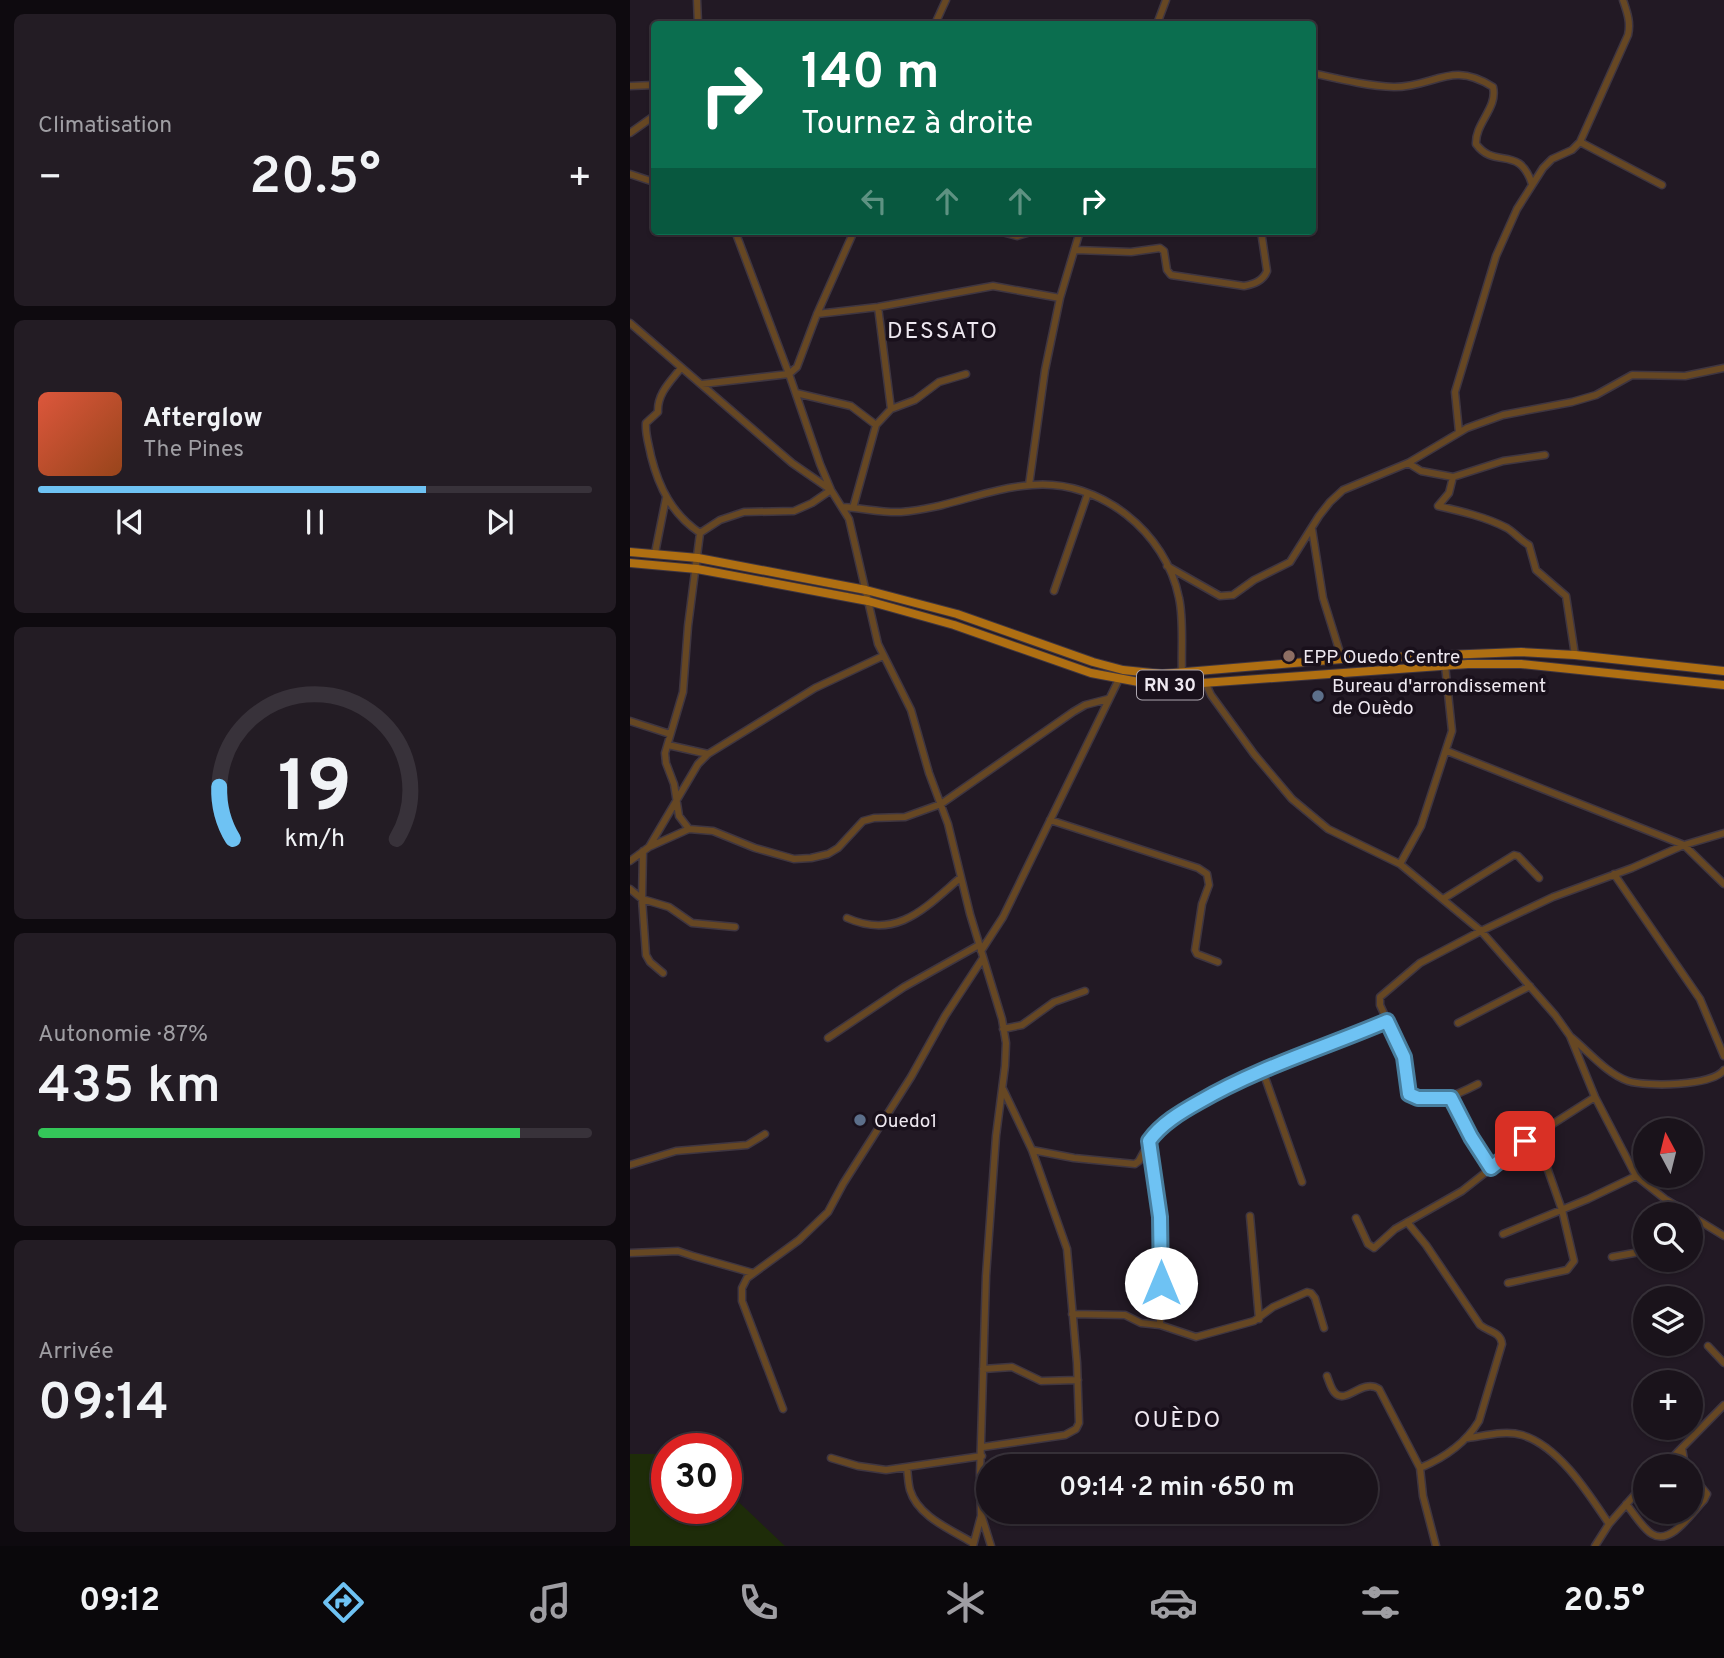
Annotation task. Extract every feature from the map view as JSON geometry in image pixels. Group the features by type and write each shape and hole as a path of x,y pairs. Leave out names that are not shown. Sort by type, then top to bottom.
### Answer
{"main road":[{"name":"RN 30","path":"630,552 698,558 866,590 957,614 1123,670 1162,674 1342,659 1508,652 1575,655 1724,670"},
{"name":"RN 30","path":"630,563 697,569 868,601 954,625 1091,673 1160,685 1445,666 1521,664 1724,685"}],"street":[{"path":"698,0 698,21"},
{"path":"936,21 946,0"},
{"path":"1158,21 1166,0"},
{"path":"1459,432 1455,392 1459,372 1496,256 1517,209 1547,163 1572,150 1580,142 1628,35 1627,11 1623,0"},
{"path":"1316,74 1385,86 1413,85 1432,78 1457,75 1467,75 1484,81 1493,87 1495,93 1476,135 1476,144 1484,153 1525,166 1532,184"},
{"path":"630,86 651,85"},
{"path":"630,133 651,119"},
{"path":"1580,142 1662,185"},
{"path":"630,174 651,181"},
{"path":"737,235 831,489 842,507 855,539 878,645 911,710 954,845 960,878 1003,1029 1005,1066 996,1136 986,1276 982,1454"},
{"path":"702,384 789,374 797,368 817,314 852,235"},
{"path":"1030,485 1045,370 1060,298 1079,235"},
{"path":"1076,250 1131,252 1160,248 1164,251 1167,270 1171,275 1244,286 1261,280 1267,271 1262,235"},
{"path":"817,314 878,307 993,286 1060,298"},
{"path":"878,307 891,409"},
{"path":"630,323 792,463 831,489"},
{"path":"681,368 659,396 658,412 646,423 646,431 655,471 666,498 678,515 701,533"},
{"path":"1167,566 1220,596 1227,597 1290,562 1329,502 1343,490 1408,463 1459,432 1503,415 1597,395 1632,375 1685,376 1724,368"},
{"path":"853,508 876,425 891,409 915,400 939,382 966,374"},
{"path":"796,393 851,406 876,425"},
{"path":"1408,463 1421,471 1453,477 1503,461 1545,455"},
{"path":"1453,477 1449,493 1438,506 1508,529 1529,545 1536,569 1566,596 1575,655"},
{"path":"842,507 900,512 1044,484 1088,493 1118,508 1144,529 1174,578 1180,604 1182,673"},
{"path":"689,829 679,816 674,784 666,762 667,745 682,692 701,533 720,520 744,512 794,511 812,503 831,489"},
{"path":"1054,591 1088,493"},
{"path":"654,553 666,498"},
{"path":"1312,529 1323,598 1342,659"},
{"path":"663,973 646,956 642,899 646,849 698,764 708,754 815,688 883,656"},
{"path":"1400,864 1421,826 1452,731 1445,666"},
{"path":"783,1409 742,1301 742,1288 747,1278 800,1240 828,1212 911,1077 981,951 1003,917 1119,679"},
{"path":"1206,684 1254,754 1292,799 1328,829 1400,864 1481,931 1530,986 1570,1036 1595,1097 1633,1170"},
{"path":"630,861 646,849 689,829 713,831 793,859 811,859 828,854 838,848 863,821 905,817 941,804 1073,712 1085,705 1108,699"},
{"path":"630,721 670,734"},
{"path":"667,745 708,754"},
{"path":"1447,751 1684,845 1724,884"},
{"path":"1050,820 1198,868 1207,874 1209,885 1202,904 1195,950 1197,954 1218,962"},
{"path":"1478,1084 1451,1098 1418,1098 1409,1094 1404,1057 1379,1001 1390,986 1420,963 1553,897 1684,845 1724,833"},
{"path":"1443,899 1514,856 1518,856 1539,878"},
{"path":"1614,874 1700,999 1724,1056"},
{"path":"847,918 870,924 905,921 919,913 960,878"},
{"path":"630,889 642,899 669,907 692,923 735,927"},
{"path":"828,1038 904,987 981,951"},
{"path":"1458,1023 1530,986"},
{"path":"1003,1029 1023,1025 1054,1002 1085,991"},
{"path":"1031,1150 1074,1158 1135,1164 1149,1141 1176,1116 1233,1082 1387,1021"},
{"path":"1570,1036 1627,1081 1694,1083 1712,1078 1724,1070"},
{"path":"1262,1069 1302,1182"},
{"path":"983,1447 1070,1433 1079,1423 1067,1250 1031,1150 1002,1087"},
{"path":"1356,1218 1371,1248 1378,1246 1395,1229 1462,1191 1523,1143 1595,1097"},
{"path":"1451,1098 1491,1168"},
{"path":"630,1165 676,1151 747,1145 765,1134"},
{"path":"1508,1283 1567,1270 1574,1261 1562,1210 1536,1136"},
{"path":"1149,1141 1160,1217 1160,1325"},
{"path":"1503,1234 1633,1177"},
{"path":"1651,1188 1670,1202"},
{"path":"1250,1216 1259,1319"},
{"path":"1407,1222 1426,1245 1480,1325 1487,1331 1498,1334 1503,1344 1479,1421 1468,1438 1420,1468"},
{"path":"1703,1223 1724,1236"},
{"path":"630,1253 685,1252 753,1273"},
{"path":"1612,1257 1633,1253"},
{"path":"1072,1314 1125,1315 1141,1323 1160,1325 1196,1337 1259,1319 1273,1307 1307,1292 1315,1298 1324,1328"},
{"path":"1708,1346 1724,1363"},
{"path":"984,1369 1012,1367 1041,1381 1078,1380"},
{"path":"1327,1376 1339,1396 1366,1386 1379,1389 1420,1468 1423,1496 1436,1546"},
{"path":"1676,1454 1724,1405"},
{"path":"1468,1438 1504,1433 1521,1434 1537,1442 1577,1479 1609,1524"},
{"path":"1682,1448 1683,1454"},
{"path":"831,1458 886,1470 976,1458"},
{"path":"907,1468 910,1490 923,1511 973,1545 978,1524"},
{"path":"1595,1546 1609,1524 1633,1496"},
{"path":"1626,1504 1633,1513"},
{"path":"984,1524 990,1545"},
{"path":"1642,1524 1654,1536 1666,1537 1681,1524"}],"green space":[{"path":"630,1454 651,1454 651,1524 742,1524 742,1505 785,1546 630,1546"}],"place":[{"name":"EPP Ouedo Centre","path":"1289,656"},
{"name":"Bureau d'arrondissement de Ouèdo","path":"1318,696"},
{"name":"Ouedo1","path":"860,1120"}],"district":[{"name":"DESSATO","path":"943,330"},
{"name":"OUÈDO","path":"1178,1419"}],"route":[{"path":"1161,1283 1160,1217 1149,1141 1168,1121 1233,1082 1262,1069 1387,1021 1404,1057 1407,1091 1411,1097 1451,1098 1491,1168 1525,1141"}]}
